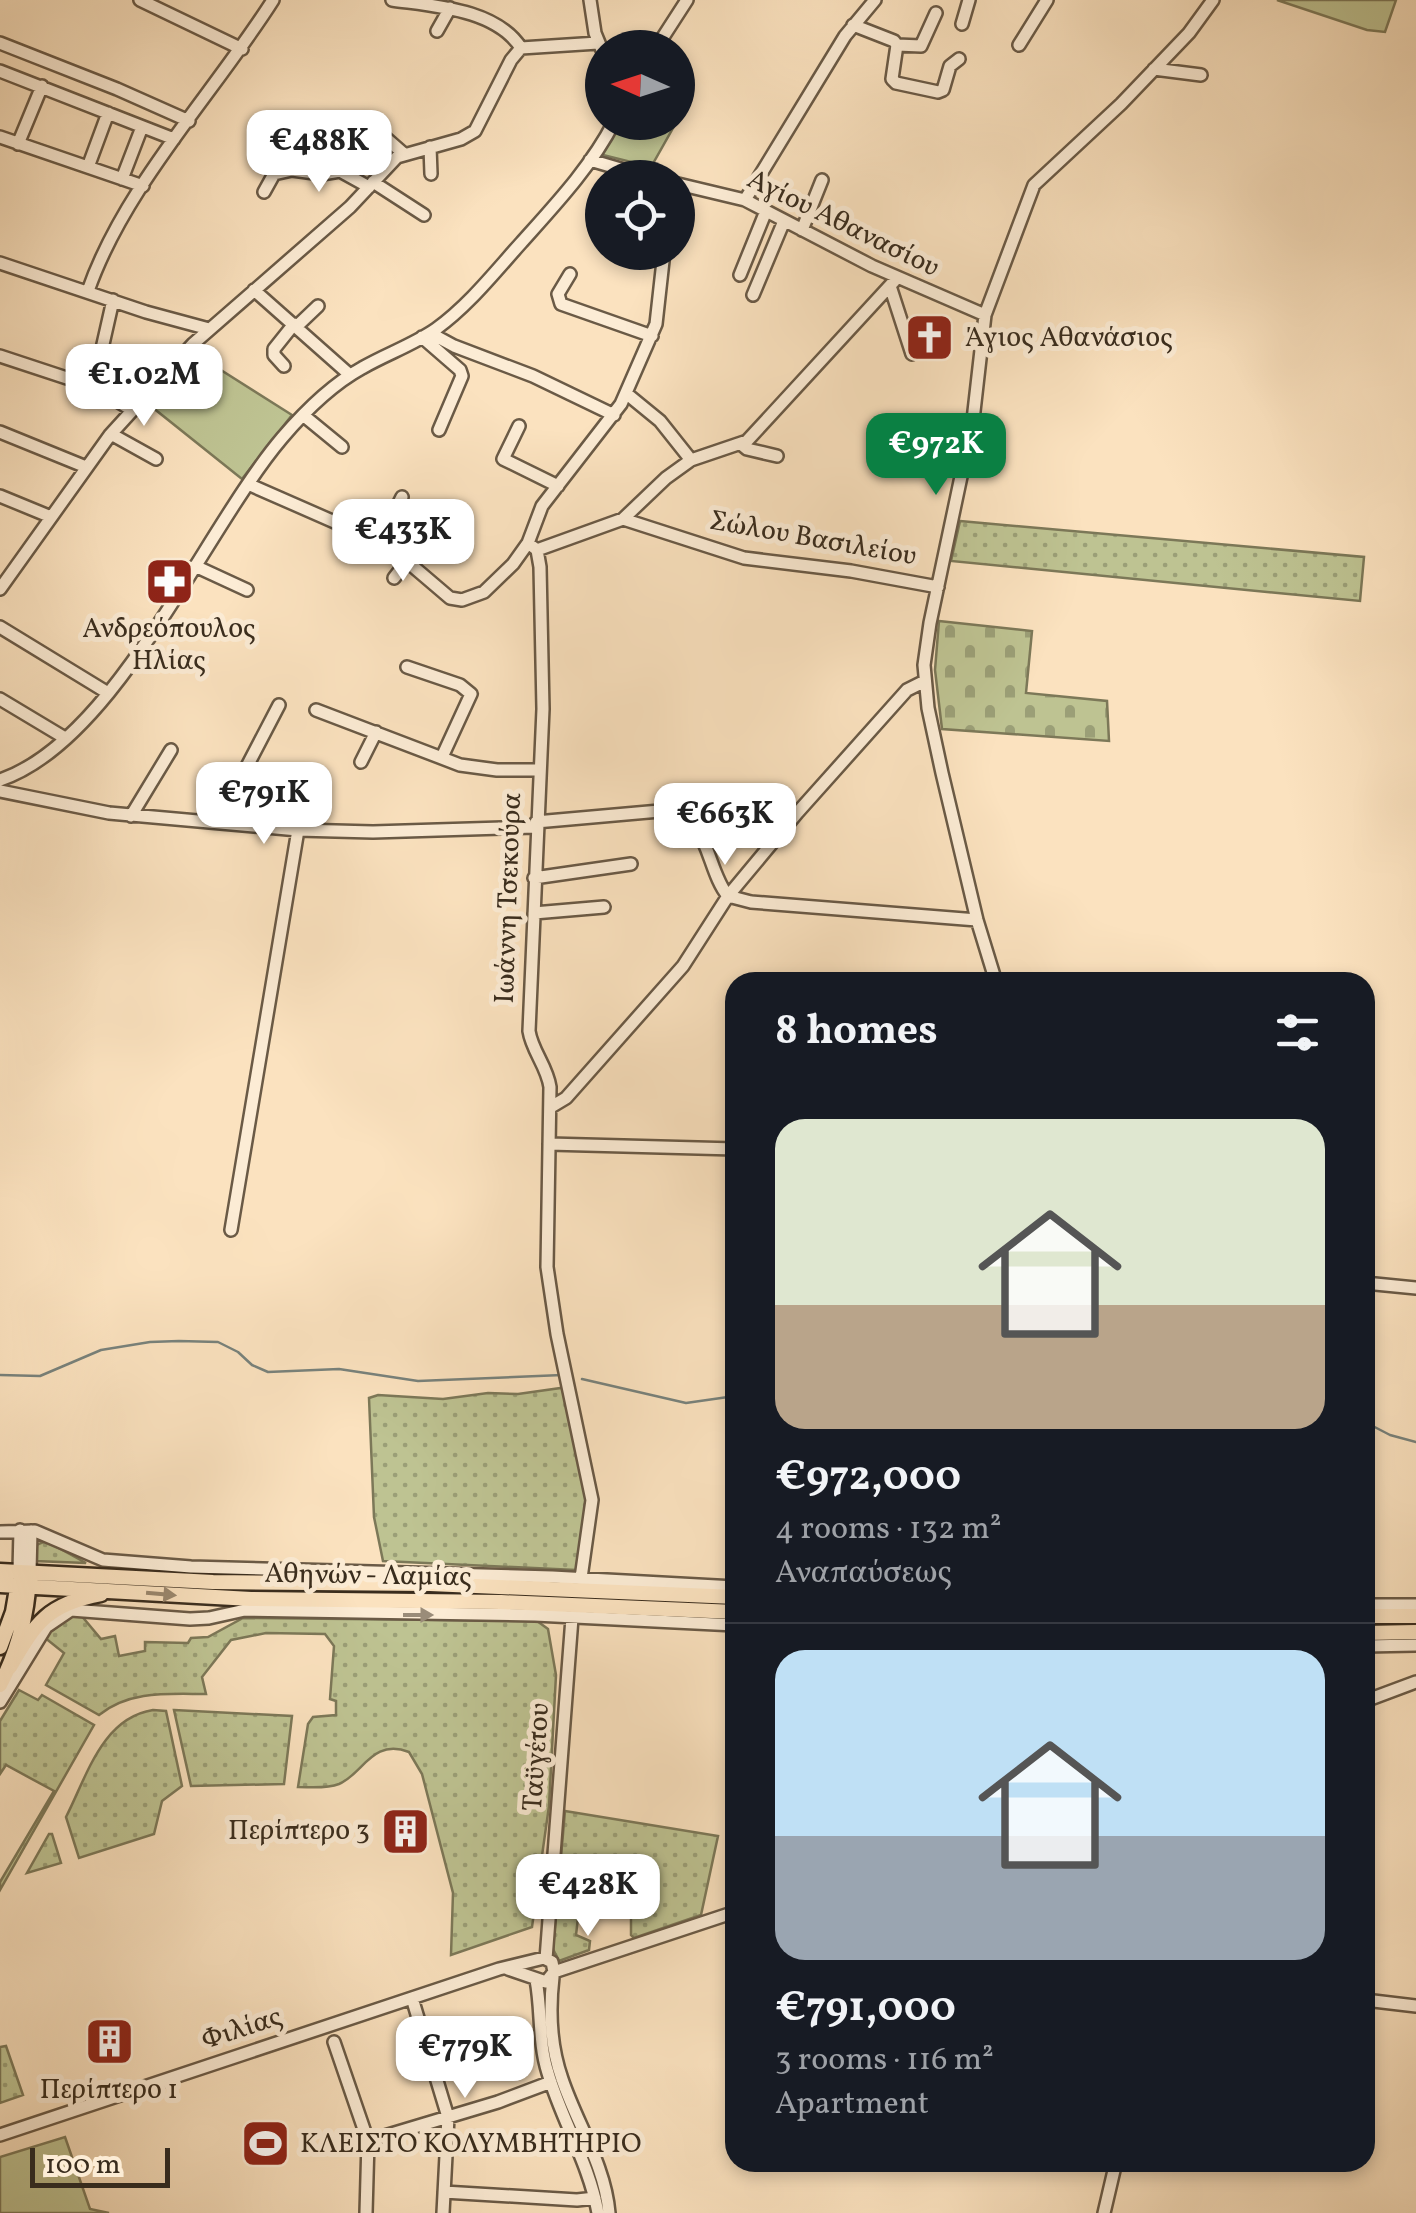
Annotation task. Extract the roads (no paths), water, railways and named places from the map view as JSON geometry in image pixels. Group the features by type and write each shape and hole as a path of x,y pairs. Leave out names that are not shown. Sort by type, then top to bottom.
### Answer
{"main road":[{"name":"Αθηνών - Λαμίας","path":"0,1571 24,1578 120,1590 251,1600 501,1602 725,1612"},
{"name":"Αθηνών - Λαμίας","path":"0,1584 24,1578 418,1584 725,1597"},
{"path":"0,1647 24,1578"},
{"path":"10,1667 23,1628 24,1578"},
{"path":"0,1685 46,1614 74,1600 120,1590"},
{"path":"1375,1616 1416,1616"},
{"path":"1375,1633 1416,1632"}],"street":[{"path":"140,0 242,49"},
{"path":"88,291 143,186 273,0"},
{"path":"392,0 472,13 511,36 521,48"},
{"path":"590,0 597,30"},
{"path":"668,30 687,0"},
{"path":"746,200 852,26 875,0"},
{"path":"962,24 969,0"},
{"path":"1018,45 1047,0"},
{"path":"993,972 977,920 924,681 926,648 973,420 984,315 1032,189 1189,33 1214,0"},
{"path":"437,32 450,8"},
{"path":"897,46 921,46 936,13"},
{"path":"852,26 894,41 897,46 892,80 896,83 938,92 943,90 953,60 959,59"},
{"path":"0,43 118,88 189,121"},
{"path":"0,590 111,434 209,328 404,154 475,132 511,60 521,48 585,46"},
{"path":"1154,69 1201,75"},
{"path":"0,70 174,140"},
{"path":"18,144 42,86"},
{"path":"88,168 108,113"},
{"path":"122,179 142,126"},
{"path":"380,133 404,154"},
{"path":"0,137 143,186"},
{"path":"590,160 603,140"},
{"path":"430,147 431,174"},
{"path":"0,780 30,765 66,738 108,692 132,662 248,484 303,415 350,375 426,335 472,299 585,166"},
{"path":"264,192 274,174 292,170 322,174 340,171 371,184 424,216"},
{"path":"802,230 822,180"},
{"name":"Αγίου Αθανασίου","path":"695,188 746,200 894,282 984,315"},
{"path":"740,275 766,211"},
{"path":"753,295 784,221"},
{"path":"0,263 209,328"},
{"name":"Ιωάννη Τσεκούρα","path":"581,1578 592,1500 547,1267 551,1107 548,1074 533,1048 529,1030 542,647 540,567 532,546 542,506 627,394 652,336 661,270"},
{"path":"570,274 558,294 561,304 652,336"},
{"path":"894,282 912,354"},
{"path":"248,484 380,541 408,560 441,593 462,600 497,582 532,546 624,519 666,478 691,460 741,444 769,420 894,282"},
{"path":"254,290 350,375"},
{"path":"101,353 114,300"},
{"path":"284,366 274,350 318,306"},
{"path":"426,335 533,376 614,415"},
{"path":"426,335 462,376 439,430"},
{"path":"0,356 94,387 132,410"},
{"path":"627,394 660,421 691,460"},
{"path":"303,415 342,446"},
{"path":"519,426 504,459 558,486"},
{"path":"0,432 86,466"},
{"path":"111,434 156,459"},
{"path":"741,444 747,450 777,456"},
{"path":"0,496 51,517"},
{"path":"380,541 402,497"},
{"name":"Σώλου Βασιλείου","path":"624,519 744,558 938,587"},
{"path":"394,578 408,560"},
{"path":"194,566 247,590"},
{"path":"0,627 108,692"},
{"path":"407,668 460,685 471,694 442,757"},
{"path":"551,1107 566,1098 665,988 728,896 907,690 924,681"},
{"path":"0,699 66,738"},
{"path":"218,822 279,705"},
{"path":"316,710 471,768 540,770"},
{"path":"361,762 376,732"},
{"path":"130,816 171,750"},
{"path":"0,791 130,816 298,830 374,832 536,824 671,810 680,812 697,830 728,896"},
{"path":"232,1230 298,830"},
{"path":"534,878 630,864"},
{"path":"728,896 752,902 977,920"},
{"path":"534,913 604,907"},
{"path":"549,1144 725,1149"},
{"path":"1375,1284 1416,1288"},
{"path":"24,1578 26,1531"},
{"path":"0,1532 52,1536 97,1558 137,1563 725,1585"},
{"path":"1375,1606 1416,1604"},
{"path":"0,1702 46,1627 71,1610 190,1619 245,1610 725,1625"},
{"name":"Ταϋγέτου","path":"540,1960 572,1618"},
{"path":"1375,1646 1416,1644"},
{"path":"1375,1697 1416,1682"},
{"path":"534,1978 544,1982 554,1974 725,1915"},
{"path":"598,2213 540,2040 531,1968 540,1960 554,1965 550,2012 556,2059 602,2174 609,2213"},
{"name":"Φιλίας","path":"0,2135 412,1998 540,1960"},
{"name":"Φιλίας","path":"499,1970 518,1970 534,1978"},
{"path":"412,1998 448,2117 443,2213"},
{"path":"1375,2001 1416,2006"},
{"path":"334,2042 368,2141 366,2213"},
{"path":"368,2141 551,2082"},
{"path":"1104,2213 1114,2172"},
{"path":"444,2192 595,2198"}],"waterway":[{"path":"0,1375 40,1376 101,1350 179,1341 218,1342 268,1372 339,1369 418,1381 562,1375"},
{"path":"582,1379 686,1403 725,1397"},
{"path":"1375,1427 1416,1442"}],"place":[{"name":"Άγιος Αθανάσιος","path":"930,338"},
{"name":"Ανδρεόπουλος Ηλίας","path":"169,581"},
{"name":"Περίπτερο 3","path":"405,1831"},
{"name":"Περίπτερο 1","path":"109,2042"},
{"name":"ΚΛΕΙΣΤΟ ΚΟΛΥΜΒΗΤΗΡΙΟ","path":"265,2144"}]}
